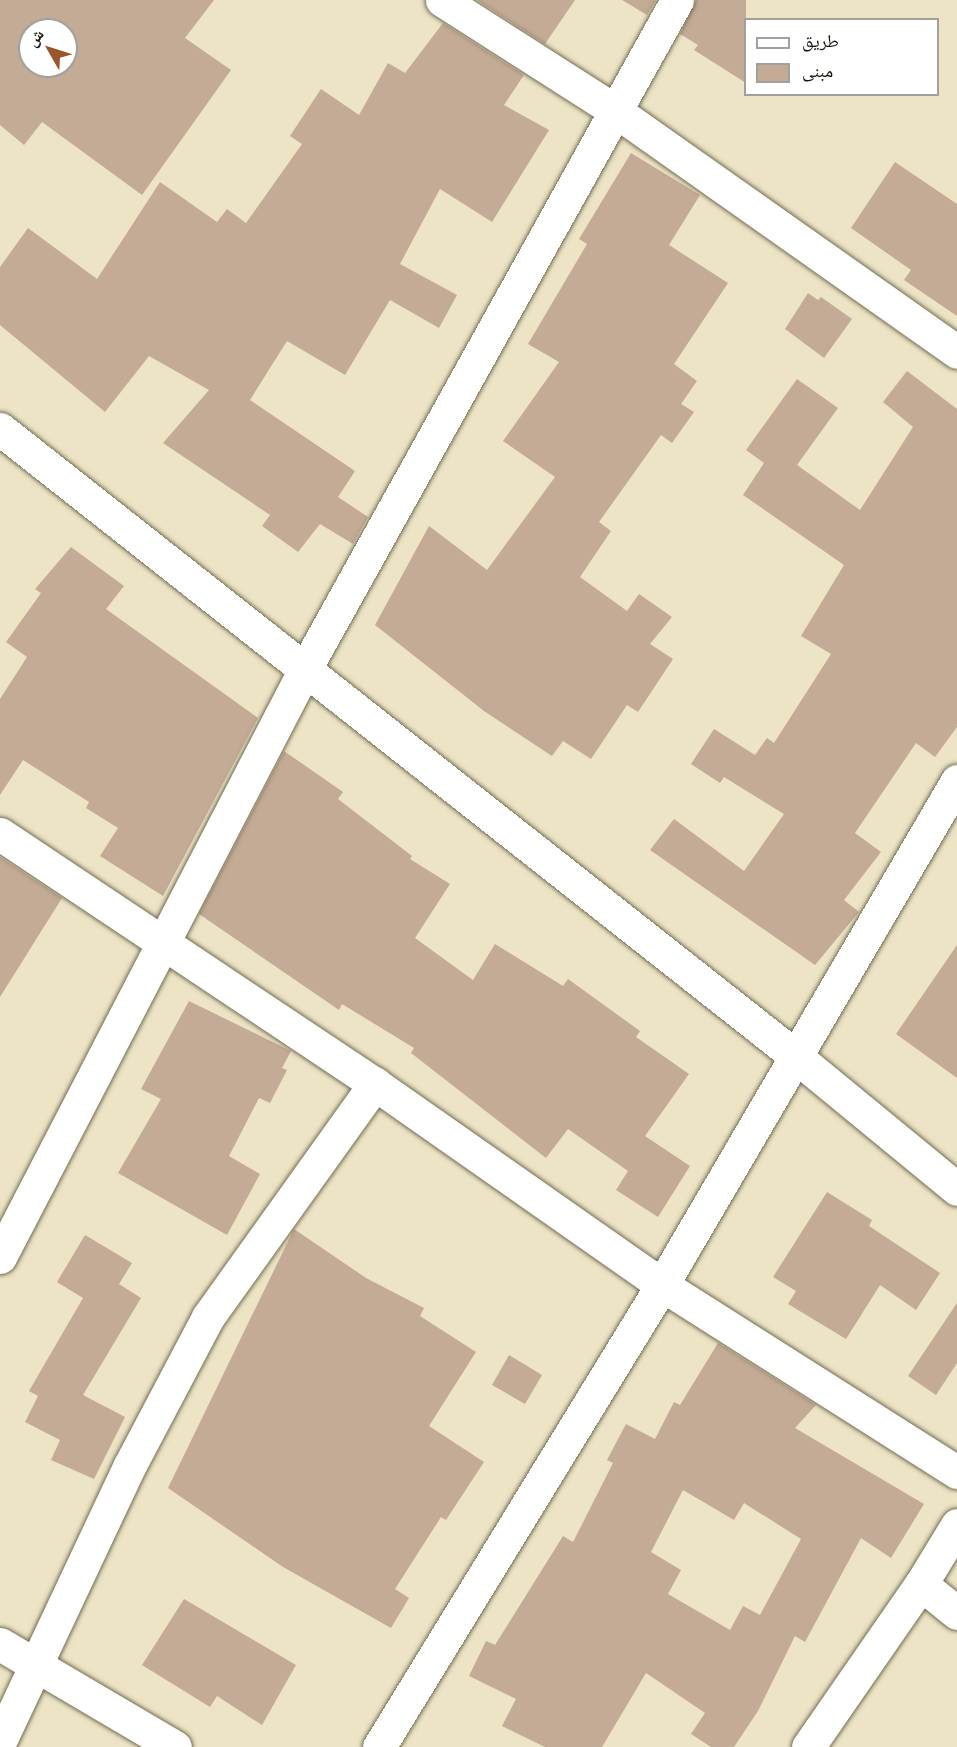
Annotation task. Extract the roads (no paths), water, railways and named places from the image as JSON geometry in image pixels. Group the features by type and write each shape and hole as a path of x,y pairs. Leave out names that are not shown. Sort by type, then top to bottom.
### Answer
{"street":[{"path":"442,0 617,112 957,352"},
{"path":"0,1257 305,669 617,112 677,0"},
{"path":"0,429 794,1055 957,1189"},
{"path":"379,1747 662,1285 794,1055 957,782"},
{"path":"0,834 375,1084 662,1285 957,1472"},
{"path":"0,1741 130,1465 208,1317 375,1084"},
{"path":"808,1747 921,1584 957,1525"},
{"path":"921,1584 957,1613"},
{"path":"0,1644 175,1747"}]}
